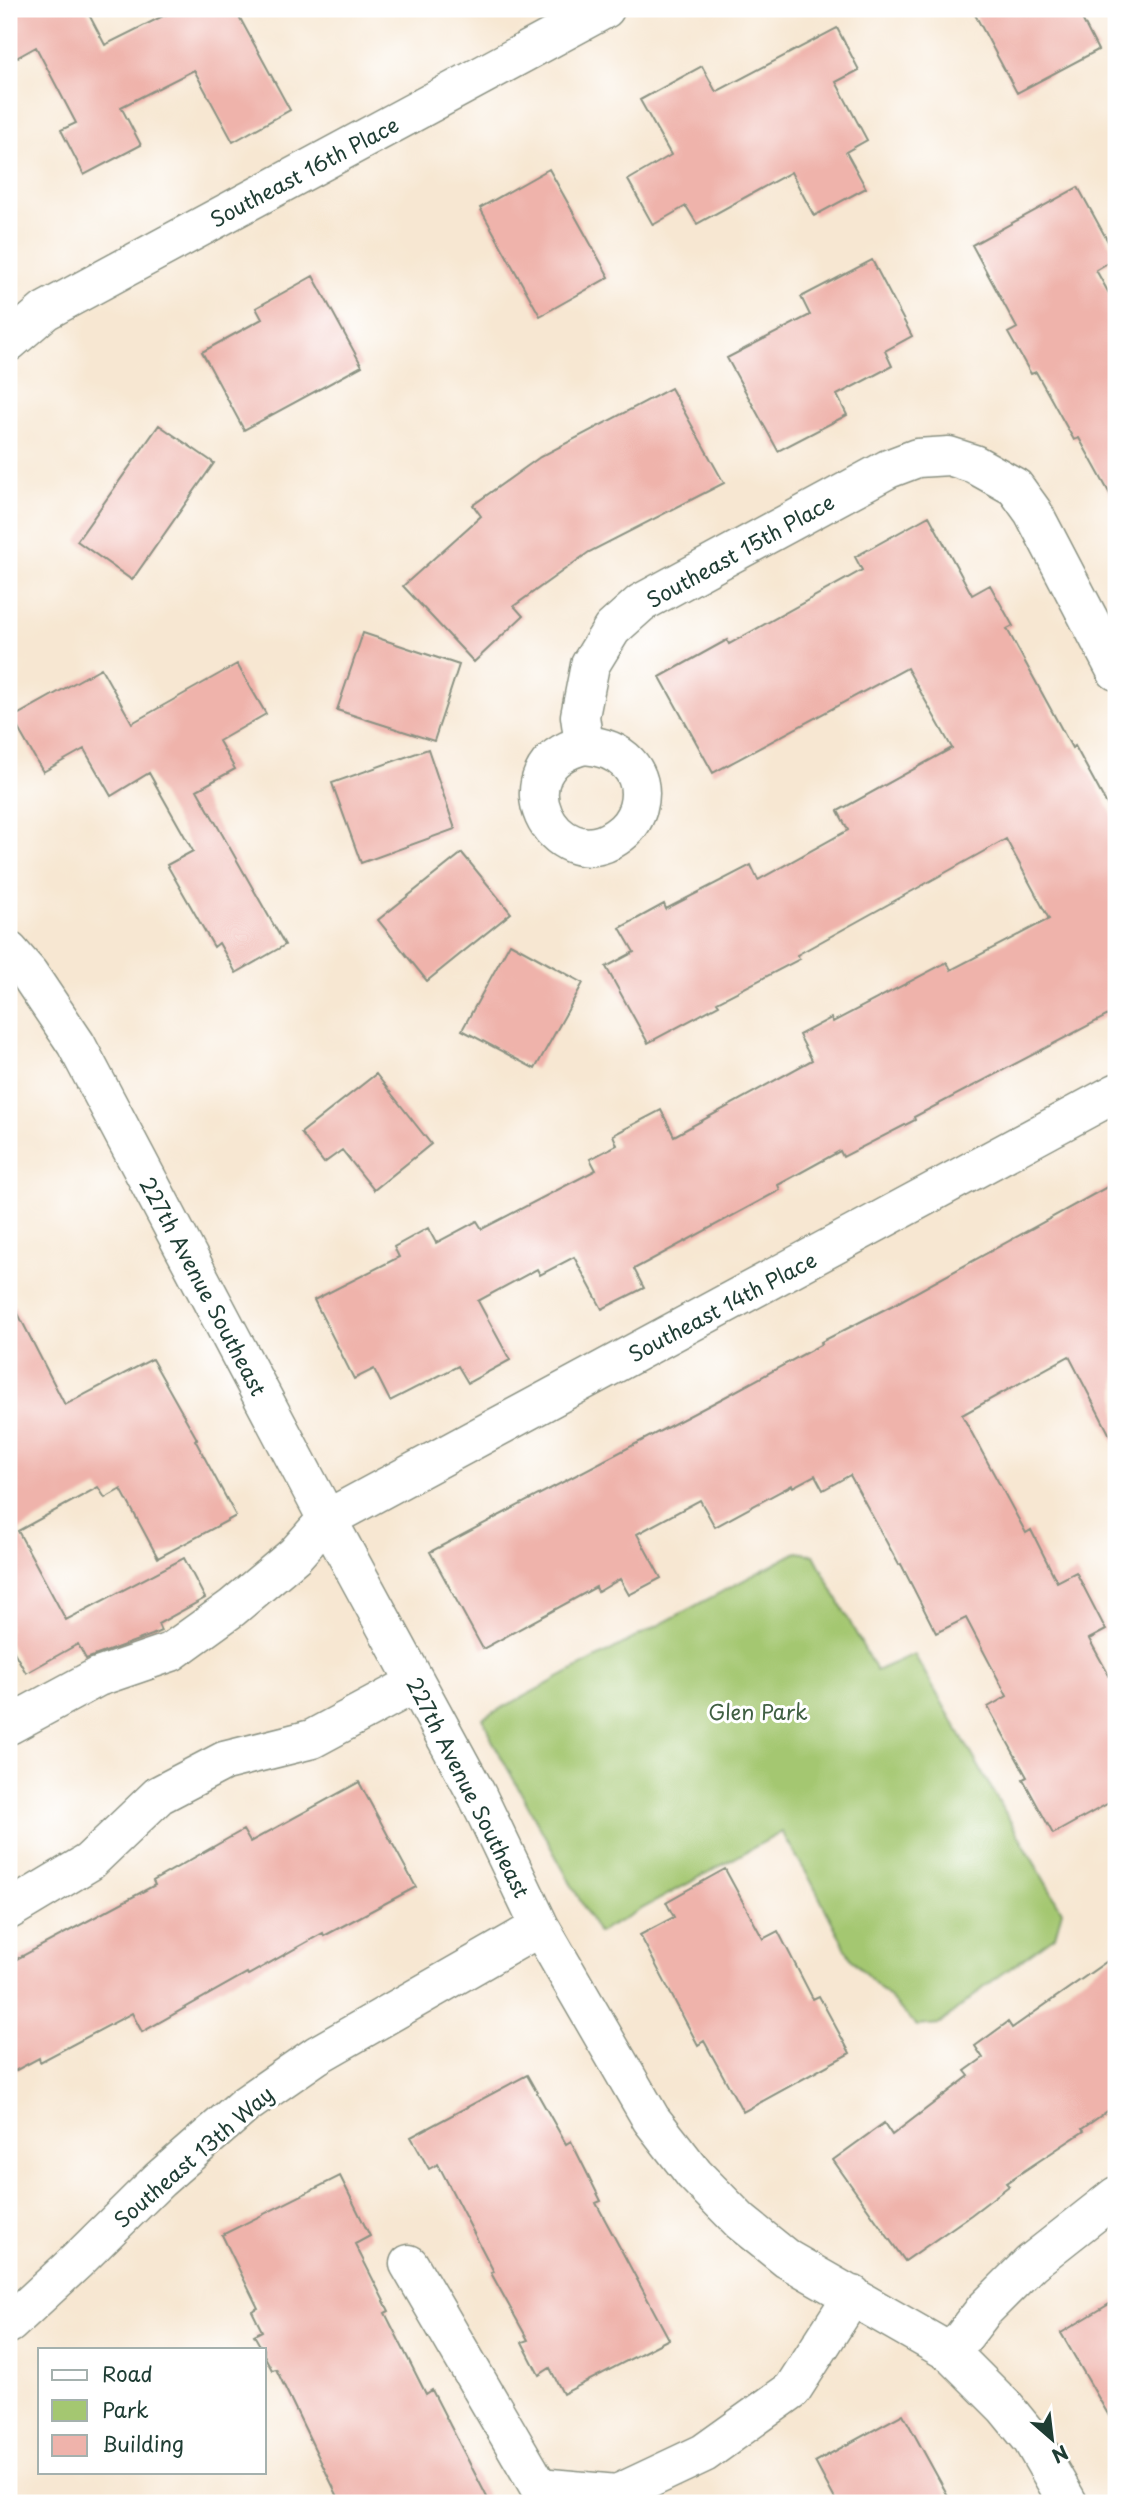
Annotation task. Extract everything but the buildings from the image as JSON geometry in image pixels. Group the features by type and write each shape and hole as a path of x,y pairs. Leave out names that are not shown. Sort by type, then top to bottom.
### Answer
{"street":[{"name":"Southeast 16th Place","path":"9,342 46,311 605,9"},
{"name":"Southeast 15th Place","path":"584,745 580,716 590,665 612,629 641,603 888,469 917,458 949,456 974,464 1015,487 1033,512 1116,671"},
{"name":"227th Avenue Southeast","path":"9,951 29,974 76,1044 327,1519 477,1795 540,1927 651,2119 694,2174 741,2222 787,2259 951,2353 1005,2407 1032,2440 1068,2503"},
{"name":"Southeast 14th Place","path":"327,1519 1116,1093"},
{"path":"9,1725 97,1677 171,1652 295,1555 327,1519"},
{"path":"9,1910 89,1862 159,1795 224,1760 312,1739 416,1683"},
{"name":"Southeast 13th Way","path":"9,2325 159,2180 245,2105 317,2055 540,1927"},
{"path":"951,2353 984,2310 1031,2263 1116,2196"},
{"path":"409,2264 539,2487 617,2494 704,2453 792,2390 853,2295"}],"green space":[{"name":"Glen Park","path":"797,1552 814,1555 876,1671 914,1654 1062,1911 1055,1936 991,1982 940,2024 917,2026 851,1959 782,1832 598,1933 492,1740 483,1718"}]}
